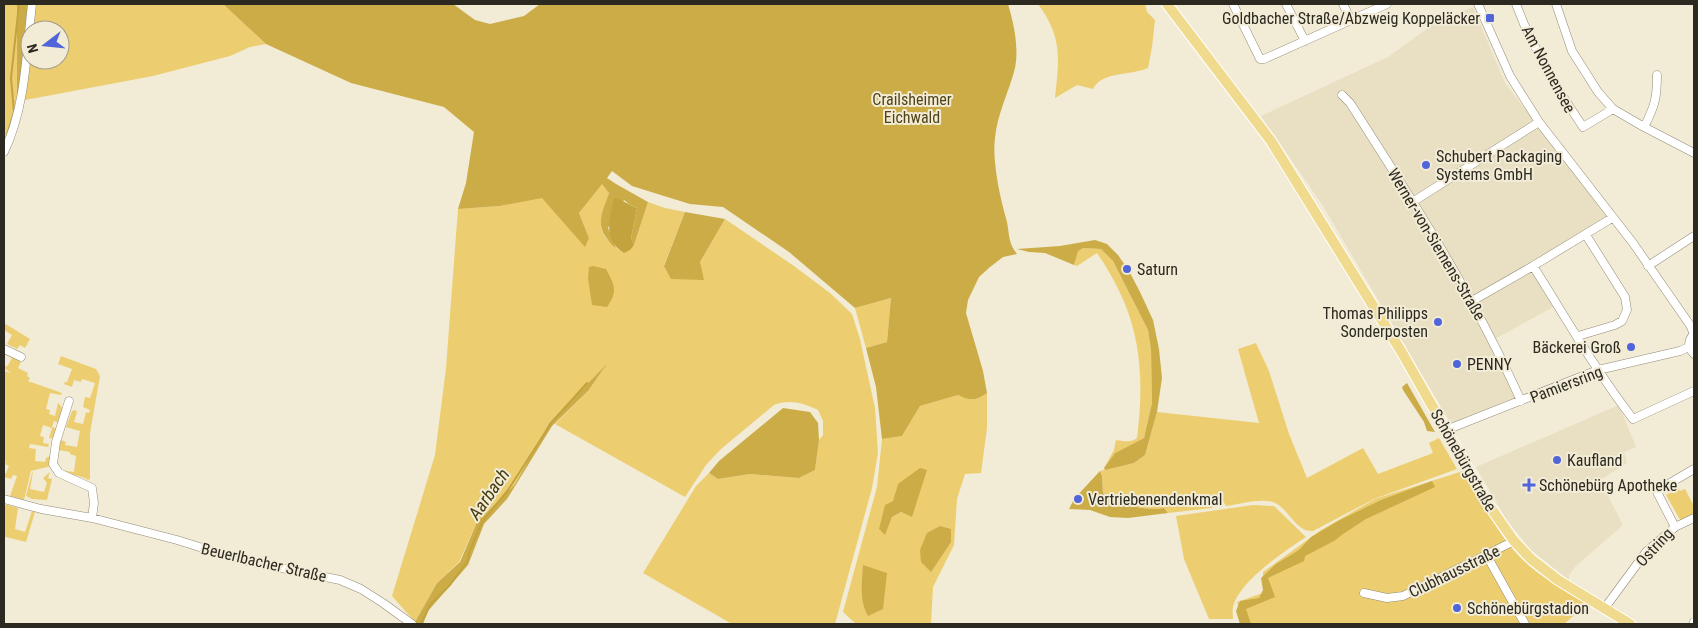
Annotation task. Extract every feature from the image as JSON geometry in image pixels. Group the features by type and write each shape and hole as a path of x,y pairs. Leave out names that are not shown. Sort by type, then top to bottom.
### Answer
{"main road":[{"name":"Schönebürgstraße","path":"1166,4 1271,141 1401,351 1488,504 1514,542 1531,559 1558,580 1630,624"}],"street":[{"path":"4,152 17,121 32,4"},
{"path":"1233,4 1260,59 1264,60 1387,4"},
{"path":"1286,4 1305,41"},
{"path":"1343,4 1351,20"},
{"path":"1478,4 1510,76 1539,122 1633,243 1690,325 1694,334 1690,338 1692,350"},
{"name":"Am Nonnensee","path":"1516,4 1550,77 1583,127 1613,109"},
{"path":"1556,4 1572,51 1598,92 1613,109 1694,153"},
{"path":"1644,127 1653,110 1657,96 1657,75"},
{"name":"Werner-von-Siemens-Straße","path":"1342,95 1350,103 1414,201 1492,337 1521,401"},
{"path":"1414,201 1539,122"},
{"path":"1472,301 1534,266 1612,218"},
{"path":"1578,336 1615,325 1622,321 1627,310 1625,297 1586,235"},
{"path":"1648,266 1694,236"},
{"path":"1534,266 1598,370 1633,419 1694,391"},
{"path":"4,349 21,357"},
{"name":"Pamiersring","path":"1446,430 1598,370 1680,351 1692,350"},
{"path":"69,401 56,442 53,464 59,473 92,488 94,503 92,518"},
{"name":"Ostring","path":"1604,609 1646,552 1675,527 1658,494 1660,489 1694,469"},
{"name":"Beuerlbacher Straße","path":"4,499 41,509 92,518 177,540 238,559 340,580 376,598 412,624"},
{"path":"1675,527 1694,518"},
{"name":"Clubhausstraße","path":"1364,593 1387,598 1403,596 1514,542"},
{"path":"1487,556 1525,624"}],"shaded area":[{"path":"4,4 17,4 17,108 12,127 4,143"},
{"path":"36,4 223,4 266,44 250,47 230,56 153,76 25,100 28,70 70,70 70,20 34,20"},
{"path":"1038,4 1145,4 1147,12 1155,20 1148,68 1103,79 1093,89 1077,85 1055,98 1058,72 1057,49 1052,28"},
{"path":"1473,7 1505,83 1607,217 1530,265 1555,306 1491,341 1517,398 1451,424 1323,206 1261,116 1388,57 1439,20"},
{"path":"602,183 609,193 601,220 601,227 607,239 624,253 634,245 648,202 685,212 664,265 700,262 725,219 794,266 830,293 852,314 860,339 875,408 878,453 872,488 835,624 732,624 643,573 696,486 709,473 718,479 750,474 799,478 815,470 819,440 823,435 823,421 818,410 796,403 786,402 774,405 721,449 706,465 685,497 555,424 588,391 605,367 549,423 515,484 477,522 459,562 437,583 415,622 392,596 435,455 446,368 458,209 500,206 542,197 589,238 579,213"},
{"path":"614,198 637,208 631,238 634,245 624,253 617,247 610,235 609,228"},
{"path":"1083,248 1101,249 1113,261 1148,330 1151,350 1152,403 1144,438 1115,453 1104,468 1114,450 1116,440 1130,441 1137,438 1140,412 1139,364 1136,341 1130,319 1111,276 1097,253 1077,266 1074,265 1077,251"},
{"path":"891,298 887,342 866,348 855,308"},
{"path":"4,323 30,339 25,348 20,345 17,349 7,344 12,335 4,330"},
{"path":"1256,343 1269,371 1289,434 1307,478 1363,448 1378,474 1433,453 1429,443 1439,438 1457,469 1374,499 1313,531 1301,528 1279,505 1268,501 1226,506 1223,501 1215,502 1212,508 1168,513 1164,508 1140,508 1103,493 1100,471 1134,463 1145,455 1157,412 1259,423 1238,349"},
{"path":"4,351 21,362 18,368 28,373 27,376 30,378 28,381 62,393 61,395 50,393 46,409 50,410 49,414 55,416 58,403 62,407 59,423 54,421 52,427 58,429 56,439 49,438 52,428 43,425 40,436 44,437 43,443 49,444 48,447 30,444 29,448 36,449 35,461 45,462 46,458 51,456 51,466 31,471 24,500 10,496 17,476 13,475 11,479 4,477 9,466 5,464 6,461 4,460 4,371 11,373 4,368 12,358 4,354"},
{"path":"61,356 96,369 100,376 90,433 90,479 88,480 60,470 74,472 76,456 70,454 70,452 58,450 61,440 66,442 65,445 77,447 80,431 66,427 72,411 75,410 77,412 74,422 83,424 86,412 89,413 90,410 83,407 85,397 90,398 95,383 82,379 81,382 74,380 72,387 64,384 67,382 72,369 58,364"},
{"path":"987,393 987,428 981,473 965,474 957,499 954,545 933,587 931,624 856,624 843,612 877,487 882,439 902,436 920,406 958,395 972,399","holes":["898,484 912,516 901,512 892,517 885,534"]},
{"name":"Kaufland","path":"1619,405 1636,447 1624,452 1627,463 1600,480 1623,525 1576,566 1569,575 1569,580 1531,550 1506,519 1476,467"},
{"name":"Schönebürgstadion","path":"1463,471 1495,525 1518,555 1542,576 1587,604 1564,624 1243,624 1237,602 1263,593 1263,572 1321,530 1375,499"},
{"path":"33,472 30,489 44,492 47,483 43,478 50,472 48,478 52,479 47,500 32,499 26,496"},
{"path":"1678,488 1680,491 1685,489 1694,506 1694,515 1682,523 1666,495"},
{"path":"4,504 18,508 15,529 25,532 32,511 35,512 26,542 4,538"},
{"path":"1253,505 1274,506 1306,537 1264,568 1244,587 1233,607 1233,619 1209,619 1184,559 1176,516"}],"green space":[{"path":"17,4 29,4 27,20 20,20 21,70 17,108"},
{"name":"Crailsheimer Eichwald","path":"223,4 453,4 475,20 490,24 524,16 540,4 1008,4 1015,36 1016,60 998,120 994,147 999,189 1010,241 1017,254 1003,257 979,277 968,300 966,313 983,371 987,393 979,398 972,399 958,395 920,406 902,436 882,439 876,387 866,348 887,342 891,298 855,308 789,252 723,207 690,204 632,186 612,171 607,178 648,202 634,245 631,238 637,208 624,200 608,228 616,248 602,231 601,220 609,193 602,184 579,213 589,238 585,247 542,198 500,206 458,209 466,183 474,132 444,107 351,83 266,44"},
{"path":"685,212 725,219 700,262 704,280 671,279 664,266"},
{"path":"1095,240 1107,244 1118,255 1140,292 1153,320 1162,378 1157,412 1145,455 1134,463 1105,470 1104,468 1115,453 1144,438 1152,403 1151,350 1148,330 1113,261 1101,249 1083,248 1078,251 1074,265 1045,253 1017,249 1060,246"},
{"path":"589,267 606,269 613,284 613,297 607,307 592,305 588,278"},
{"path":"607,364 588,391 552,426 507,499 484,524 468,565 428,611 423,624 416,624 415,622 437,583 460,562 477,522 515,484 549,423"},
{"path":"1407,383 1435,432 1427,431 1424,422 1403,390 1402,387"},
{"path":"783,408 810,412 818,423 819,440 815,470 799,478 750,474 718,479 709,473 719,461"},
{"path":"920,468 927,470 912,517 901,512 892,517 885,535 879,529 885,505 893,501 898,484"},
{"path":"1100,471 1103,493 1140,508 1164,508 1168,513 1128,518 1110,517 1090,510 1069,509 1074,499"},
{"path":"1432,481 1435,487 1366,519 1334,541 1305,556 1304,561 1268,578 1275,597 1246,609 1251,624 1240,624 1236,611 1240,601 1259,598 1263,590 1261,578 1276,564 1299,550 1311,537 1381,500"},
{"path":"940,526 951,529 951,542 931,572 921,562 920,550 927,533"},
{"path":"863,565 887,573 883,609 868,616 862,598"}],"waterway":[{"path":"7,135 14,112 11,78 19,4"},
{"name":"Aarbach","path":"421,624 430,605 450,585 468,560 482,522 508,490 552,422 587,383"}],"place":[{"name":"Goldbacher Straße/Abzweig Koppeläcker","path":"1490,18"},
{"name":"Schubert Packaging Systems GmbH","path":"1426,165"},
{"name":"Saturn","path":"1127,269"},
{"name":"Thomas Philipps Sonderposten","path":"1438,322"},
{"name":"Bäckerei Groß","path":"1631,347"},
{"name":"PENNY","path":"1457,364"},
{"name":"Kaufland","path":"1557,460"},
{"name":"Schönebürg Apotheke","path":"1529,485"},
{"name":"Vertriebenendenkmal","path":"1078,499"},
{"name":"Schönebürgstadion","path":"1457,608"}]}
